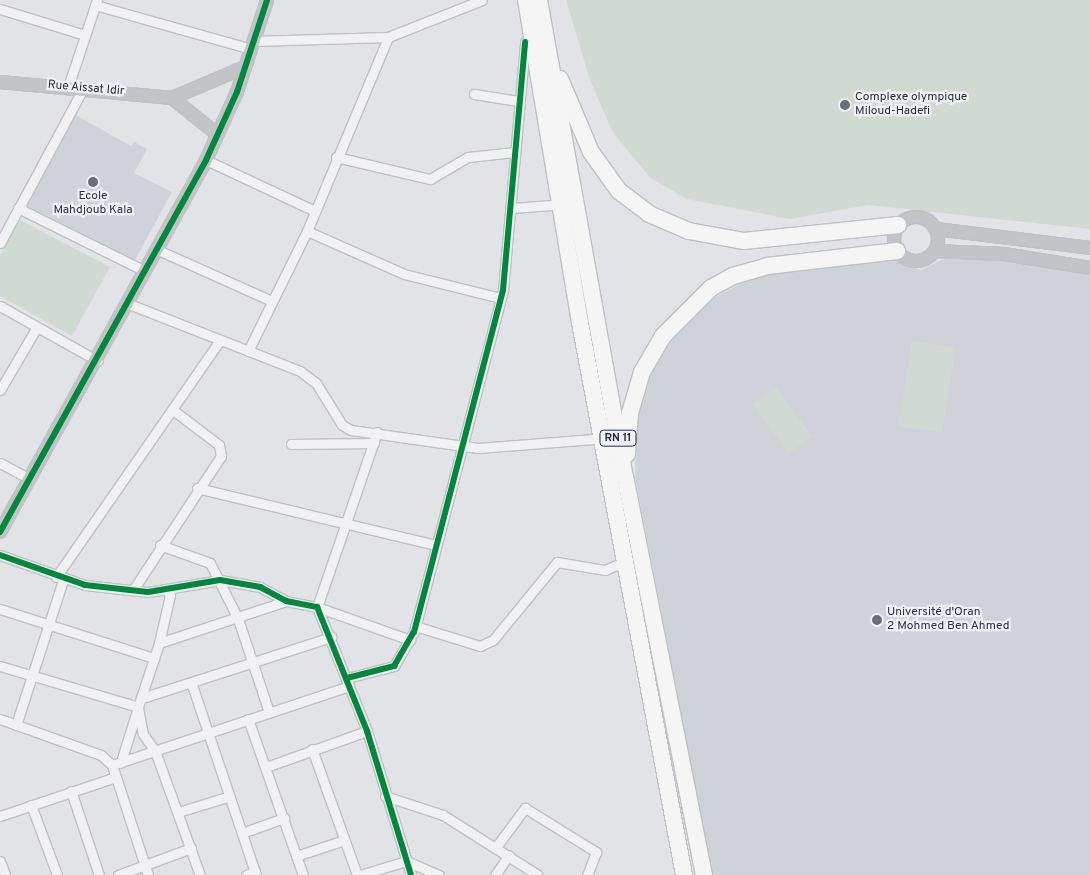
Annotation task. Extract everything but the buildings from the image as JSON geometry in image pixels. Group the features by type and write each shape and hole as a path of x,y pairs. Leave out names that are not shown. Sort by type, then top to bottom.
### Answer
{"highway":[{"name":"RN 11","path":"526,0 623,567 681,871"},
{"name":"RN 11","path":"539,0 625,476 704,875"},
{"path":"546,43 591,152 619,191 649,214 696,233 744,241 898,225"},
{"path":"625,476 630,413 642,372 663,336 705,293 733,276 767,266 897,251"}],"street":[{"path":"0,532 98,361 206,160 245,68 267,0"},
{"path":"68,87 96,2 253,45 388,38 482,0"},
{"path":"416,626 480,646 493,640 556,562 605,570 623,567 594,439 518,0"},
{"path":"0,9 85,35"},
{"path":"248,351 307,231 336,157 388,38"},
{"path":"0,720 101,755 116,763 207,735 394,666 416,626 501,298 512,208 518,101 526,42"},
{"path":"217,134 172,98 245,68"},
{"name":"Rue Aissat Idir","path":"0,82 172,98"},
{"path":"0,243 83,89"},
{"path":"474,94 518,101"},
{"path":"336,157 430,179 468,157 515,152"},
{"path":"206,160 315,211"},
{"path":"512,208 552,205"},
{"path":"18,208 146,271"},
{"path":"1090,248 936,229 918,217 898,225 893,240 897,251 916,262 935,251 1004,254 1090,268"},
{"path":"935,251 936,229"},
{"path":"307,231 404,274 501,298"},
{"path":"158,250 272,301"},
{"path":"129,304 308,376 346,428 463,446 594,439"},
{"path":"0,306 98,361"},
{"path":"1,385 38,327"},
{"path":"16,725 48,627 59,578 220,340"},
{"path":"132,590 197,488 221,456 219,445 173,410"},
{"path":"377,432 317,607 331,637 367,731 385,796 411,875"},
{"path":"290,444 374,443"},
{"path":"0,463 30,479"},
{"path":"197,488 344,525 436,545"},
{"path":"160,545 210,563 238,619 269,712"},
{"path":"0,555 59,578 132,590 165,589 220,580 260,587 286,601 317,607 410,640"},
{"path":"148,875 116,777 116,763 142,698 159,643 170,595 165,589"},
{"path":"159,643 238,619 286,601"},
{"path":"0,610 48,627 154,658"},
{"path":"142,698 192,685 331,637"},
{"path":"0,666 138,707"},
{"path":"192,685 227,797 256,873 246,875"},
{"path":"138,707 143,734 155,751 200,875"},
{"path":"248,719 284,818 302,875"},
{"path":"266,767 312,749 367,731"},
{"path":"312,749 358,875 406,862 439,875"},
{"path":"0,816 116,777"},
{"path":"71,791 99,875"},
{"path":"385,796 438,813 496,846 538,875"},
{"path":"178,812 227,797"},
{"path":"32,805 57,875"},
{"path":"496,846 525,808 596,852 587,875"},
{"path":"242,833 284,818"},
{"path":"296,856 344,840"},
{"path":"118,875 191,848"},
{"path":"495,875 509,855"},
{"path":"0,861 5,875"}],"shaded area":[{"name":"Complexe olympique Miloud-Hadefi","path":"566,0 1090,0 1090,229 868,205 790,219 687,199 650,178 612,131 590,80"},
{"name":"Ecole Mahdjoub Kala","path":"70,112 131,146 134,142 147,149 134,173 172,192 135,260 21,203"},
{"path":"18,219 110,267 72,336 0,296 0,256"},
{"name":"Université d'Oran 2 Mohmed Ben Ahmed","path":"957,252 1090,268 1090,875 712,875 635,477 638,416 654,365 675,333 710,300 751,278 825,257 878,253 921,270"},
{"path":"912,341 955,348 942,433 899,426"},
{"path":"776,387 812,436 788,453 753,404"}],"cycle path":[{"path":"0,532 206,160 237,92 267,0"},
{"path":"347,678 394,666 414,632 503,290 525,42"},
{"path":"0,555 85,585 148,592 220,580 260,587 286,601 317,607 367,731 411,875"}],"place":[{"name":"Complexe olympique Miloud-Hadefi","path":"845,105"},
{"name":"Ecole Mahdjoub Kala","path":"93,182"},
{"name":"Université d'Oran 2 Mohmed Ben Ahmed","path":"877,620"}]}
